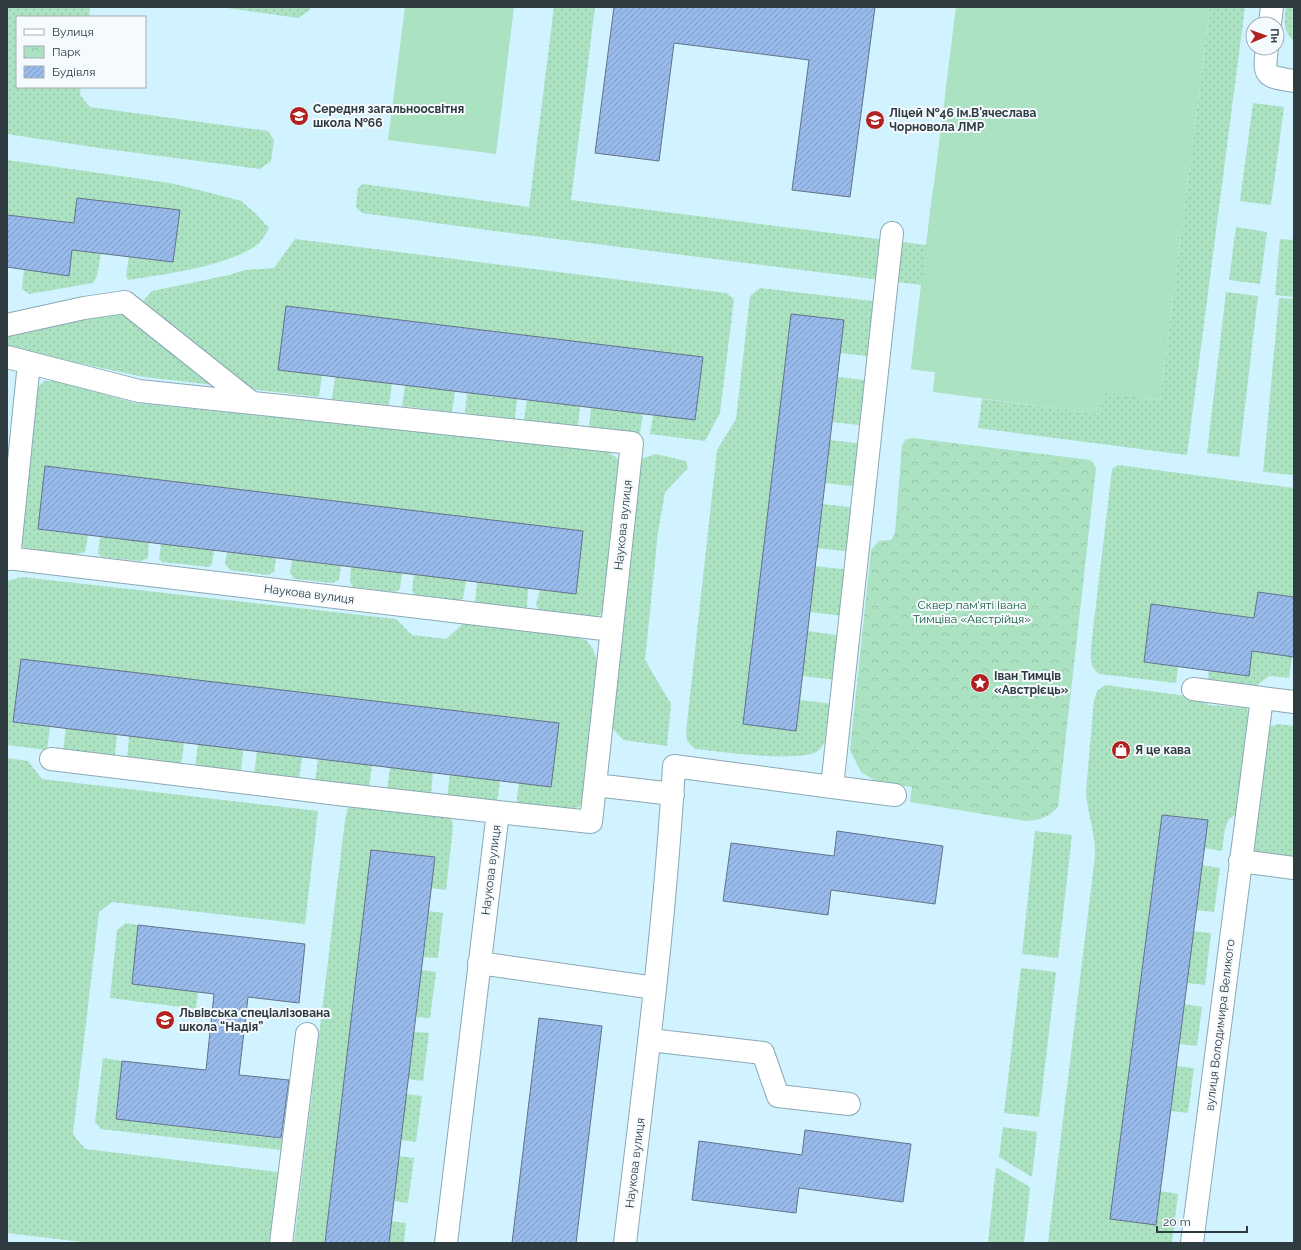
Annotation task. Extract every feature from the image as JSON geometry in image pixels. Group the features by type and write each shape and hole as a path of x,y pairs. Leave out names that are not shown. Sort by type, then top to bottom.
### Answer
{"lane":[{"path":"1266,56 1266,72 1272,77 1294,81"},
{"path":"892,233 832,787 895,795"},
{"path":"7,325 84,308 125,302 252,403"},
{"path":"7,357 139,391 252,403"},
{"path":"8,559 29,363"},
{"name":"Наукова вулиця","path":"252,403 632,443 592,822 498,812 446,1243"},
{"name":"Наукова вулиця","path":"8,559 612,630"},
{"path":"1194,689 1294,702"},
{"name":"вулиця Володимира Великого","path":"1192,1243 1262,698"},
{"path":"51,759 498,812"},
{"name":"Наукова вулиця","path":"625,1243 650,1040 670,834 674,766 832,787"},
{"path":"595,784 672,794"},
{"path":"1240,861 1294,868"},
{"path":"479,963 655,988"},
{"path":"281,1243 307,1034"},
{"path":"650,1040 763,1053 778,1096 849,1104"}],"green space":[{"path":"7,7 90,7 89,16 16,16 16,88 81,88 80,95 90,107 268,131 274,140 271,161 260,169 99,148 7,134"},
{"path":"220,7 311,7 310,10 298,18"},
{"path":"405,7 514,7 496,154 388,140"},
{"path":"554,7 595,7 571,200 926,245 933,188 1140,398 1160,400 1210,7 1245,7 1187,455 978,428 982,399 1100,414 1103,393 911,369 921,285 362,213 356,207 358,188 363,184 529,207"},
{"path":"956,7 1210,7 1160,400 1103,393 1100,414 933,392 935,372 911,369"},
{"path":"1286,7 1294,7 1294,41 1286,30"},
{"path":"1253,103 1284,107 1271,205 1240,201"},
{"path":"7,160 170,183 207,192 241,201 269,228 261,241 235,257 198,268 128,280 126,275 129,257 173,262 179,210 77,198 74,223 7,215"},
{"path":"1236,227 1267,232 1260,284 1229,280"},
{"path":"295,239 726,293 734,299 720,413 705,441 650,434 653,415 695,420 703,357 286,306 322,375 319,397 144,377 7,348 7,330 138,309 152,291 229,275 245,270 274,268"},
{"path":"1280,239 1294,240 1294,297 1275,295"},
{"path":"72,250 101,254 97,276 93,283 29,294 22,289 24,269"},
{"path":"760,288 881,302 875,357 840,353 844,320 791,314 743,724 796,731 800,700 834,704 830,728 823,745 819,750 810,754 797,756 760,756 695,749 687,741 686,732 717,450 736,419 750,296"},
{"path":"1226,292 1258,296 1239,457 1207,453"},
{"path":"1279,298 1294,299 1294,475 1263,472"},
{"path":"335,377 392,383 389,405 332,399"},
{"path":"838,377 872,381 867,426 832,422"},
{"path":"44,381 57,381 135,403 607,451 617,458 621,468 608,604 600,615 588,618 541,613 536,605 540,589 576,594 583,531 46,466 38,529 88,535 85,552 71,554 54,553 37,551 23,547 20,536 35,391"},
{"path":"405,385 455,391 452,412 402,406"},
{"path":"467,393 517,399 515,419 465,413"},
{"path":"527,400 580,406 578,426 524,420"},
{"path":"591,408 643,414 640,433 589,427"},
{"name":"Сквер пам'яті Івана Тимціва «Австрійця»","path":"913,438 1091,460 1096,468 1058,807 1043,818 1025,821 910,802 912,787 877,782 861,772 850,750 871,550 879,541 891,540 895,533 902,445 906,439"},
{"path":"830,440 865,444 860,487 825,483"},
{"path":"656,454 686,461 688,468 665,492 658,532 645,660 671,704 667,746 623,740 613,729 611,705 641,459"},
{"path":"1118,465 1294,488 1294,597 1258,593 1254,618 1152,604 1144,662 1178,667 1176,683 1099,674 1092,665 1091,647 1112,469"},
{"path":"823,504 857,508 852,552 817,548"},
{"path":"100,537 149,542 148,558 141,561 101,557 98,553"},
{"path":"161,544 214,550 212,564 209,567 162,562 159,559"},
{"path":"227,552 276,558 274,572 268,575 230,570 225,564"},
{"path":"292,560 341,566 339,580 332,583 294,579 290,573"},
{"path":"815,566 850,570 844,616 810,612"},
{"path":"351,567 402,573 400,589 395,592 353,587 350,581"},
{"path":"414,574 466,581 463,598 459,602 416,597 412,590"},
{"path":"22,577 396,619 412,635 446,639 464,623 572,636 586,640 593,649 599,667 584,800 580,806 573,810 516,806 519,783 551,787 558,723 21,659 13,722 50,727 47,750 7,745 7,581"},
{"path":"477,582 528,588 527,607 522,610 479,605 475,602"},
{"path":"808,631 843,636 837,680 802,676"},
{"path":"1252,651 1292,656 1289,678 1269,676 1247,693 1207,687 1209,671 1248,676"},
{"path":"1105,685 1201,698 1209,705 1246,708 1252,718 1243,804 1235,815 1229,819 1225,828 1222,851 1204,848 1207,820 1162,815 1110,1218 1160,1191 1178,1194 1172,1243 1048,1243 1095,856 1094,840 1086,791 1094,700 1097,691"},
{"path":"1278,724 1294,726 1294,858 1262,854 1253,849 1264,729"},
{"path":"66,728 117,735 115,757 63,751"},
{"path":"129,736 184,743 181,765 127,759"},
{"path":"198,744 243,750 241,773 195,767"},
{"path":"257,751 302,757 299,780 254,774"},
{"path":"7,758 28,761 42,779 318,811 305,924 112,902 99,912 73,1134 85,1149 278,1172 269,1243 90,1243 7,1233"},
{"path":"318,759 372,765 369,788 315,781"},
{"path":"390,767 433,772 431,795 387,790"},
{"path":"450,774 500,780 497,803 447,797"},
{"path":"351,804 447,813 452,821 453,827 446,890 431,888 435,857 371,850 325,1243 294,1243 344,828 347,810"},
{"path":"1035,831 1072,835 1058,958 1022,954"},
{"path":"1202,865 1220,868 1214,912 1196,910"},
{"path":"429,911 443,913 438,958 423,957"},
{"path":"126,923 138,925 132,984 198,992 196,1009 110,998 117,930"},
{"path":"1193,931 1211,933 1205,985 1187,983"},
{"path":"1021,968 1056,972 1039,1117 1004,1113"},
{"path":"421,970 436,972 430,1018 416,1017"},
{"path":"1184,1004 1202,1007 1197,1046 1179,1044"},
{"path":"414,1032 429,1033 423,1081 408,1079"},
{"path":"103,1058 122,1061 116,1119 282,1139 281,1150 101,1129 95,1122"},
{"path":"1176,1066 1194,1068 1188,1113 1170,1111"},
{"path":"406,1094 422,1096 416,1142 401,1140"},
{"path":"1003,1127 1037,1132 1032,1177 999,1157"},
{"path":"399,1156 414,1158 408,1203 394,1201"},
{"path":"996,1167 1030,1187 1024,1243 988,1243"},
{"path":"391,1221 406,1223 404,1243 389,1243"}],"building":[{"path":"614,7 875,7 850,197 792,190 809,60 674,43 659,161 595,153"},
{"path":"77,198 180,210 173,262 72,250 69,276 7,267 7,215 74,223"},
{"path":"286,306 703,357 695,420 278,370"},
{"path":"791,314 844,320 796,731 743,724"},
{"path":"45,466 583,531 576,594 38,529"},
{"path":"1258,592 1294,597 1294,657 1252,651 1249,676 1144,662 1151,604 1254,618"},
{"path":"21,659 559,723 551,787 13,722"},
{"path":"1162,815 1208,820 1156,1225 1110,1219"},
{"path":"837,831 943,846 935,904 831,890 828,915 723,901 731,843 834,856"},
{"path":"371,850 435,857 389,1243 325,1243"},
{"path":"138,925 305,944 299,1003 248,997 239,1075 289,1080 281,1138 116,1119 122,1061 206,1070 214,994 132,984"},
{"path":"539,1018 602,1026 576,1243 512,1243"},
{"path":"805,1130 911,1144 903,1202 799,1188 796,1213 692,1200 699,1141 802,1155"}],"place":[{"name":"Середня загальноосвітня школа №66","path":"299,116"},
{"name":"Ліцей №46 ім.В'ячеслава Чорновола ЛМР","path":"875,120"},
{"name":"Іван Тимців «Австрієць»","path":"980,683"},
{"name":"Я це кава","path":"1121,750"},
{"name":"Львівська спеціалізована школа “Надія”","path":"165,1020"}]}
